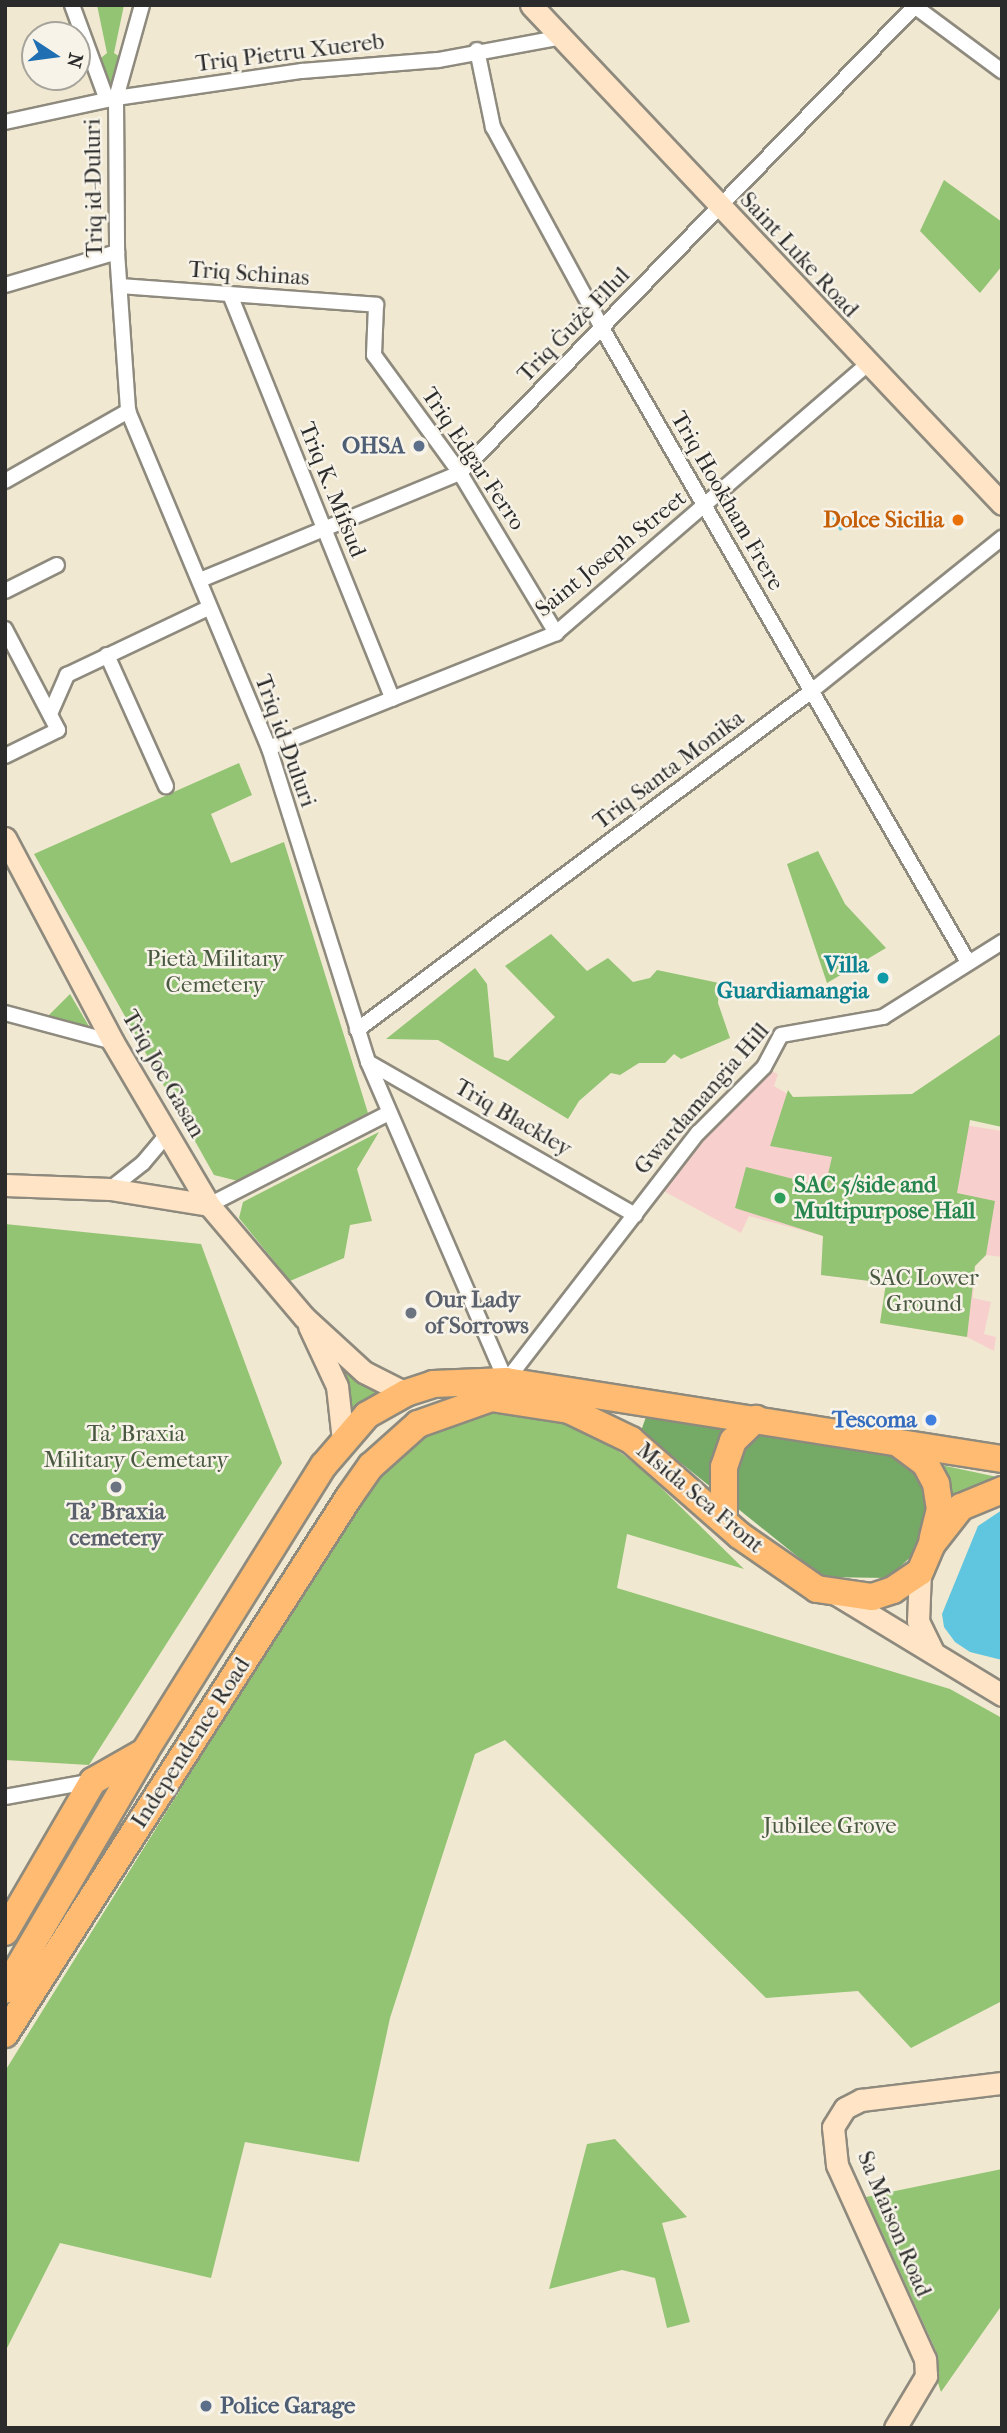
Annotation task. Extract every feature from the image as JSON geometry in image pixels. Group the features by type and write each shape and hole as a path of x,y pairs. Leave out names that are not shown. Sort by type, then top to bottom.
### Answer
{"highway":[{"name":"Msida Sea Front","path":"367,1415 406,1393 433,1384 506,1381 891,1438 1002,1459"},
{"name":"Msida Sea Front","path":"371,1466 418,1424 491,1398 569,1410 631,1440 724,1520 817,1589 872,1597 893,1590 919,1572"},
{"name":"Independence Road","path":"5,1990 145,1751 343,1440 367,1415"},
{"path":"724,1520 724,1467 733,1441 756,1419"},
{"path":"891,1438 925,1463 936,1484 940,1509 932,1544 919,1572"},
{"name":"Independence Road","path":"8,2031 371,1466"},
{"path":"932,1544 961,1507 1002,1490"},
{"path":"5,1931 93,1781 145,1751"}],"street":[{"path":"72,5 111,99"},
{"path":"111,99 142,5"},
{"path":"914,6 1002,71"},
{"name":"Triq Ġużè Ellul","path":"200,580 460,473 603,330 717,206 914,6"},
{"name":"Saint Luke Road","path":"535,7 717,206 1002,504"},
{"name":"Triq Pietru Xuereb","path":"5,122 25,121 111,99 302,71 438,60 477,50 562,37"},
{"name":"Triq Hookham Frere","path":"477,50 493,127 603,330 706,507 809,693 968,962"},
{"name":"Triq id-Duluri","path":"111,99 117,251 128,411 200,580 208,608 269,748 368,1062 506,1381"},
{"name":"Triq Pietru Xuereb","path":"5,133 25,121"},
{"path":"5,285 117,251"},
{"name":"Triq Schinas","path":"120,286 231,297 376,305"},
{"name":"Triq K. Mifsud","path":"231,297 393,699"},
{"name":"Triq Edgar Ferro","path":"376,305 374,355 460,473 556,633"},
{"name":"Saint Joseph Street","path":"269,748 556,633 706,507 867,365"},
{"path":"5,481 128,411"},
{"name":"Triq Santa Monika","path":"357,1031 809,693 1002,538"},
{"path":"5,591 57,565"},
{"path":"50,714 67,675 208,608"},
{"path":"5,629 58,730 5,756"},
{"path":"107,655 166,786"},
{"name":"Triq Joe Gasan","path":"5,838 113,1042 209,1205 304,1317 370,1377 406,1393"},
{"name":"Gwardamangia Hill","path":"506,1381 698,1133 764,1067 781,1035 883,1017 1002,942"},
{"path":"5,1013 113,1042"},
{"name":"Triq Blackley","path":"368,1062 635,1214"},
{"path":"5,1185 110,1189 209,1205 389,1113"},
{"path":"110,1189 143,1163 167,1134"},
{"name":"Triq Joe Gasan","path":"304,1317 337,1386 343,1440"},
{"path":"919,1572 919,1621 932,1650"},
{"path":"833,1592 1002,1695"},
{"path":"5,1797 93,1781"},
{"name":"Sa Maison Road","path":"895,2428 926,2376 925,2359 837,2165 833,2127 845,2108 861,2100 1002,2083"}],"shaded area":[{"path":"764,1067 778,1074 774,1086 793,1097 1002,1131 1002,1257 986,1255 975,1266 973,1298 991,1302 984,1334 996,1337 994,1351 967,1337 880,1323 886,1283 821,1275 823,1236 749,1216 741,1233 656,1187"}],"green space":[{"path":"97,5 124,5 114,53 123,59 115,84 109,83 101,58 107,53"},
{"path":"944,180 1002,222 1002,266 980,293 920,231"},
{"name":"Pietà Military Cemetery","path":"239,763 252,795 211,814 231,863 284,842 368,1113 238,1181 214,1175 34,854"},
{"path":"818,851 845,904 886,948 827,983 787,864"},
{"path":"551,934 587,971 608,958 633,982 650,978 657,970 719,983 718,1003 730,1038 681,1059 674,1054 665,1063 639,1063 620,1075 611,1073 579,1101 568,1119 438,1040 386,1039 475,968 487,984 494,1057 508,1061 555,1017 505,966"},
{"path":"70,994 90,1028 46,1018"},
{"name":"SAC Lower Ground","path":"1002,1033 1002,1127 970,1120 957,1193 995,1201 986,1255 975,1266 967,1337 880,1323 886,1283 821,1275 823,1236 735,1208 746,1167 825,1187 832,1157 770,1146 788,1090 793,1097 912,1094"},
{"path":"379,1132 357,1169 372,1221 350,1225 344,1258 290,1281 239,1218 243,1202"},
{"name":"Ta' Braxia Military Cemetary","path":"5,1224 201,1244 282,1463 89,1765 5,1760"},
{"path":"322,1340 353,1377 383,1393 353,1419 346,1383"},
{"name":"Jubilee Grove","path":"500,1404 564,1423 611,1445 645,1472 744,1569 627,1534 617,1588 950,1689 1002,1718 1002,2001 911,2048 858,1991 766,1998 505,1740 475,1754 390,2018 359,2162 245,2142 211,2278 60,2243 5,2352 5,2071 358,1504 386,1465 427,1433"},
{"path":"647,1414 899,1453 926,1487 931,1507 915,1553 888,1578 823,1577 641,1431"},
{"path":"941,1465 1002,1478 950,1500"},
{"path":"615,2139 687,2217 662,2223 690,2322 667,2328 655,2278 622,2270 549,2289 587,2144"},
{"path":"1002,2169 1002,2305 941,2392 934,2371 936,2351 866,2197"}],"water":[{"path":"839,515 861,517 840,531 832,518"},
{"path":"1002,1510 1002,1660 970,1652 955,1642 944,1627 942,1614 978,1526"}],"place":[{"name":"OHSA","path":"419,446"},
{"name":"Dolce Sicilia","path":"958,520"},
{"name":"Villa Guardiamangia","path":"883,978"},
{"name":"SAC 5/side and Multipurpose Hall","path":"780,1198"},
{"name":"Our Lady of Sorrows","path":"411,1313"},
{"name":"Tescoma","path":"931,1420"},
{"name":"Ta' Braxia cemetery","path":"116,1487"},
{"name":"Police Garage","path":"206,2406"}]}
